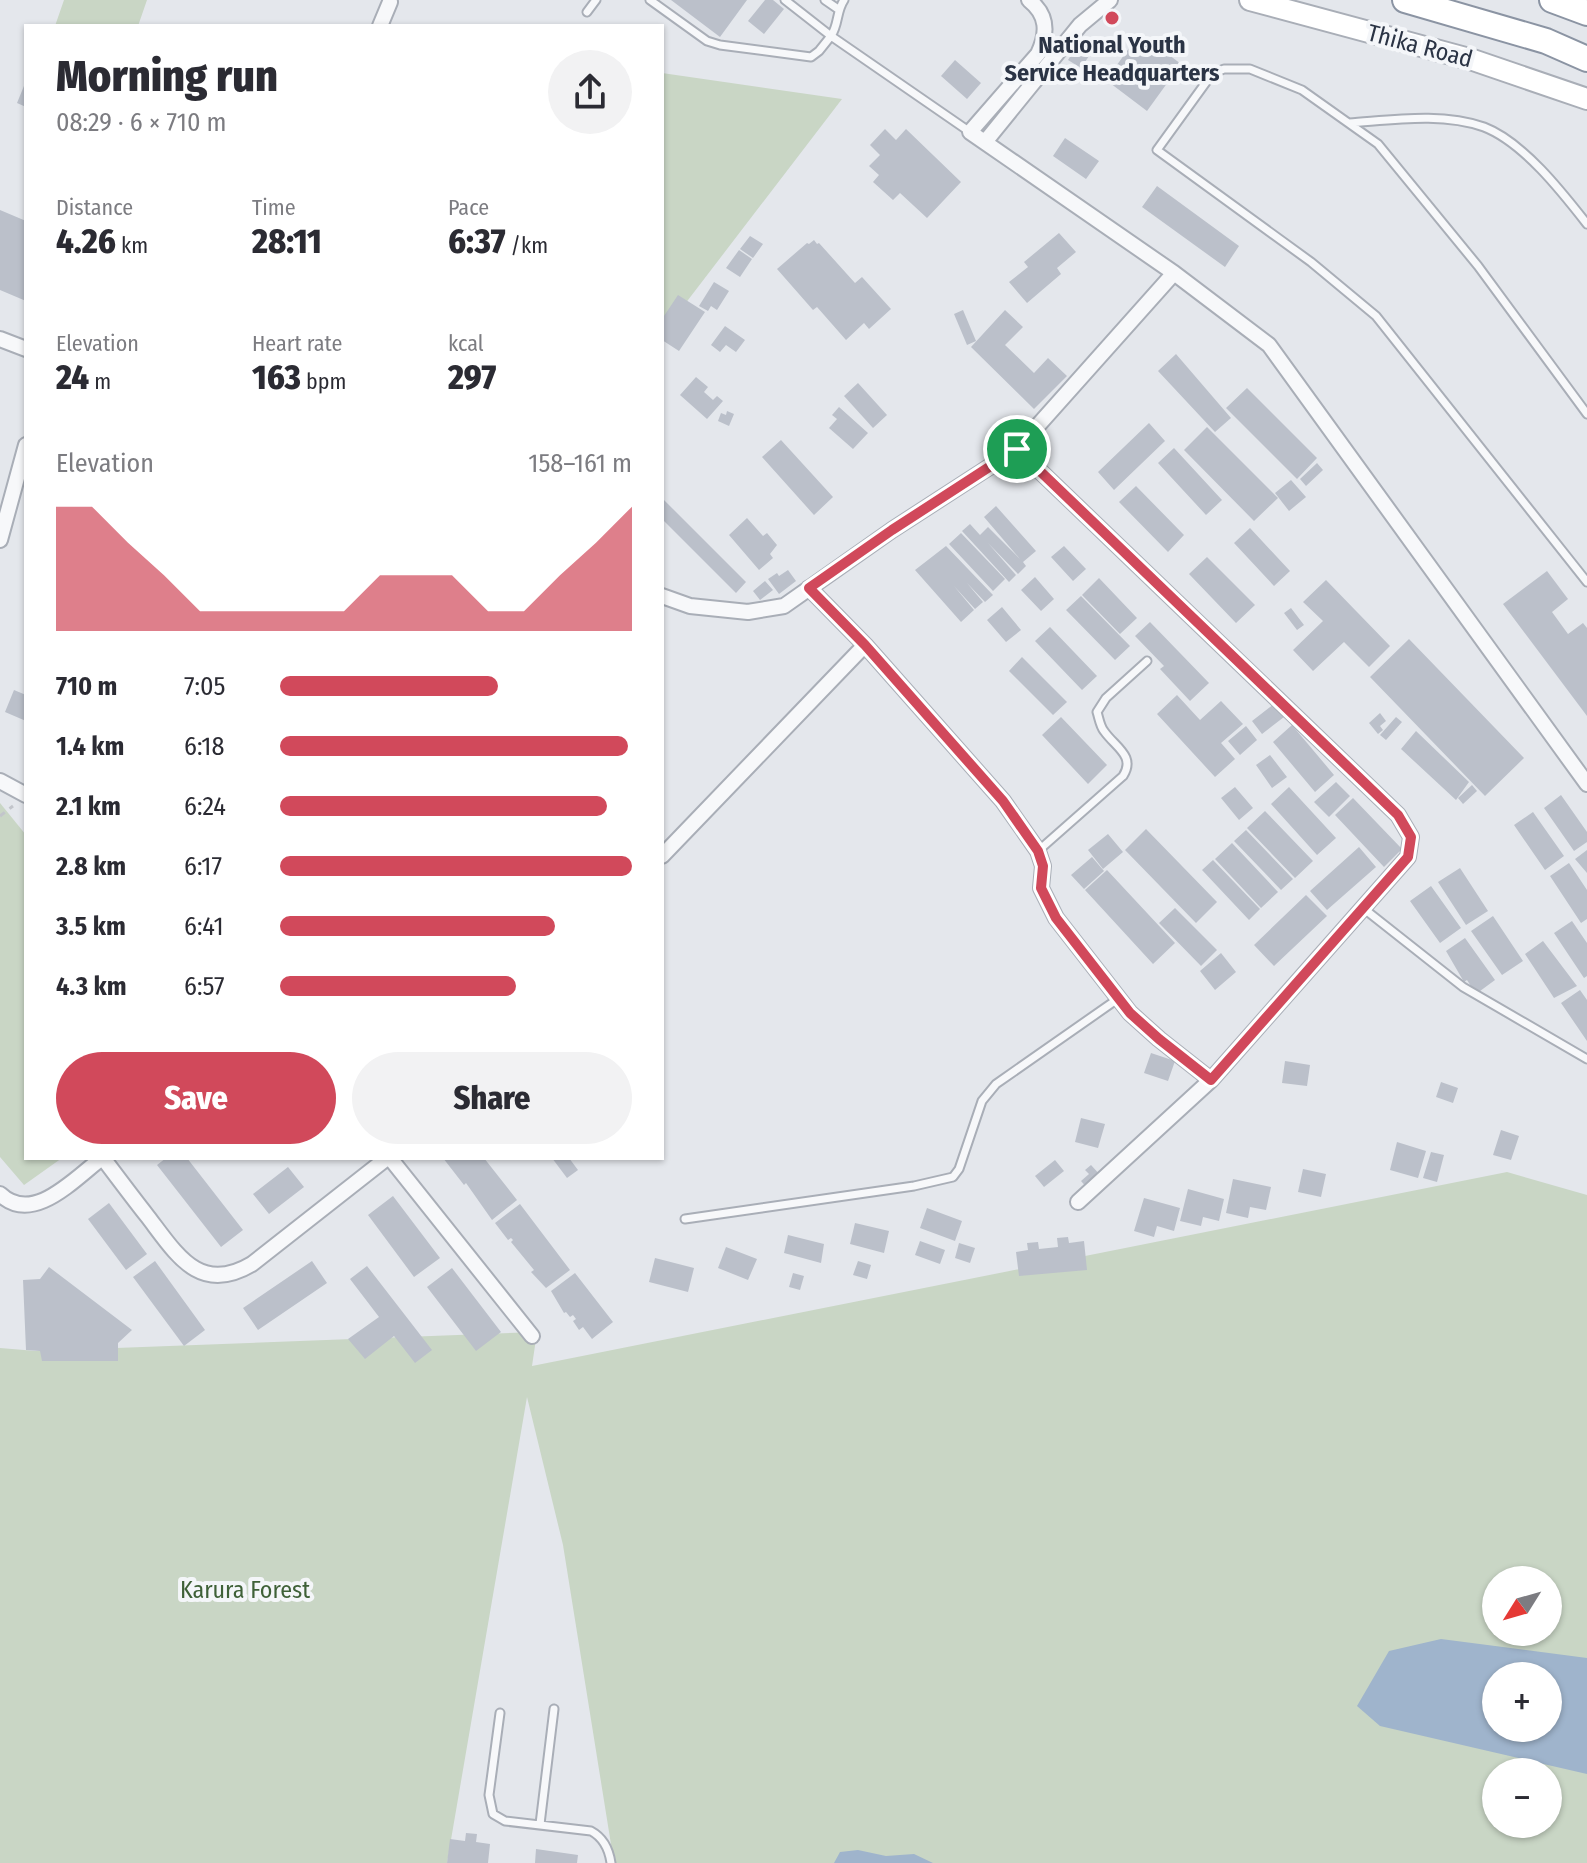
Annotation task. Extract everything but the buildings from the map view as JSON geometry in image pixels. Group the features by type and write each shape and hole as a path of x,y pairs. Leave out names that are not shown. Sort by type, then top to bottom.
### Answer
{"highway":[{"name":"Thika Road","path":"1405,0 1546,41 1587,59"},
{"path":"1552,0 1587,13"}],"main road":[{"name":"Thika Road","path":"1250,0 1473,60 1587,99"}],"street":[{"path":"1029,0 1038,7 1045,20 1044,40 1038,54 970,132 1174,273 1269,345 1587,784"},
{"path":"985,142 1080,25 1110,0"},
{"path":"381,24 390,2"},
{"path":"664,597 690,606 748,612 784,606 892,530 1017,449 1174,273"},
{"path":"0,339 24,348"},
{"path":"1017,449 1398,815 1411,837 1408,857 1211,1080 1078,1202"},
{"path":"0,540 24,452"},
{"path":"809,588 865,645 1003,801 1038,851 1043,866 1040,883 1056,918 1137,1021 1211,1080"},
{"path":"664,854 865,645"},
{"path":"0,781 24,794"},
{"path":"0,1194 18,1206 42,1202 99,1160"},
{"path":"104,1160 183,1261 208,1274 223,1276 252,1264 385,1160"},
{"path":"390,1160 532,1336"}],"lane":[{"path":"587,12 596,0"},
{"path":"650,0 707,41 811,57 831,36 837,24 838,9 844,0"},
{"path":"785,0 831,36 970,132"},
{"path":"825,0 838,9"},
{"path":"1587,414 1478,266 1378,144 1302,90 1250,69 1224,69 1212,74 1157,150 1311,262 1376,316 1587,582"},
{"path":"1349,123 1411,118 1456,121 1484,127 1504,138 1531,161 1587,224"},
{"path":"1038,851 1123,776 1128,768 1128,758 1102,729 1097,712 1106,698 1147,661"},
{"path":"1363,908 1463,987 1587,1059"},
{"path":"685,1219 914,1186 953,1177 959,1169 982,1101 996,1084 1119,998"},
{"path":"540,1824 554,1709"},
{"path":"500,1713 489,1806 493,1814 505,1821 591,1831 606,1844 611,1863"}],"green space":[{"path":"64,0 147,0 139,24 56,24"},
{"path":"664,73 842,99 664,331"},
{"path":"0,803 24,833 24,1160 59,1160 24,1185 0,1157"},
{"name":"Karura Forest","path":"1507,1172 1587,1195 1587,1863 614,1863 563,1545 527,1397 447,1863 0,1863 0,1348 36,1351 537,1332 532,1366"}],"water":[{"path":"1441,1639 1587,1658 1587,1774 1562,1768 1562,1758 1518,1758 1380,1726 1357,1706 1389,1651"},
{"path":"858,1850 886,1856 914,1854 933,1863 834,1863 840,1852"}],"place":[{"name":"National Youth Service Headquarters","path":"1112,18"}],"route":[{"path":"1017,449 1398,815 1411,837 1408,857 1211,1080 1130,1013 1056,918 1041,888 1043,866 1038,851 1003,801 865,645 809,588 1017,449"}]}
